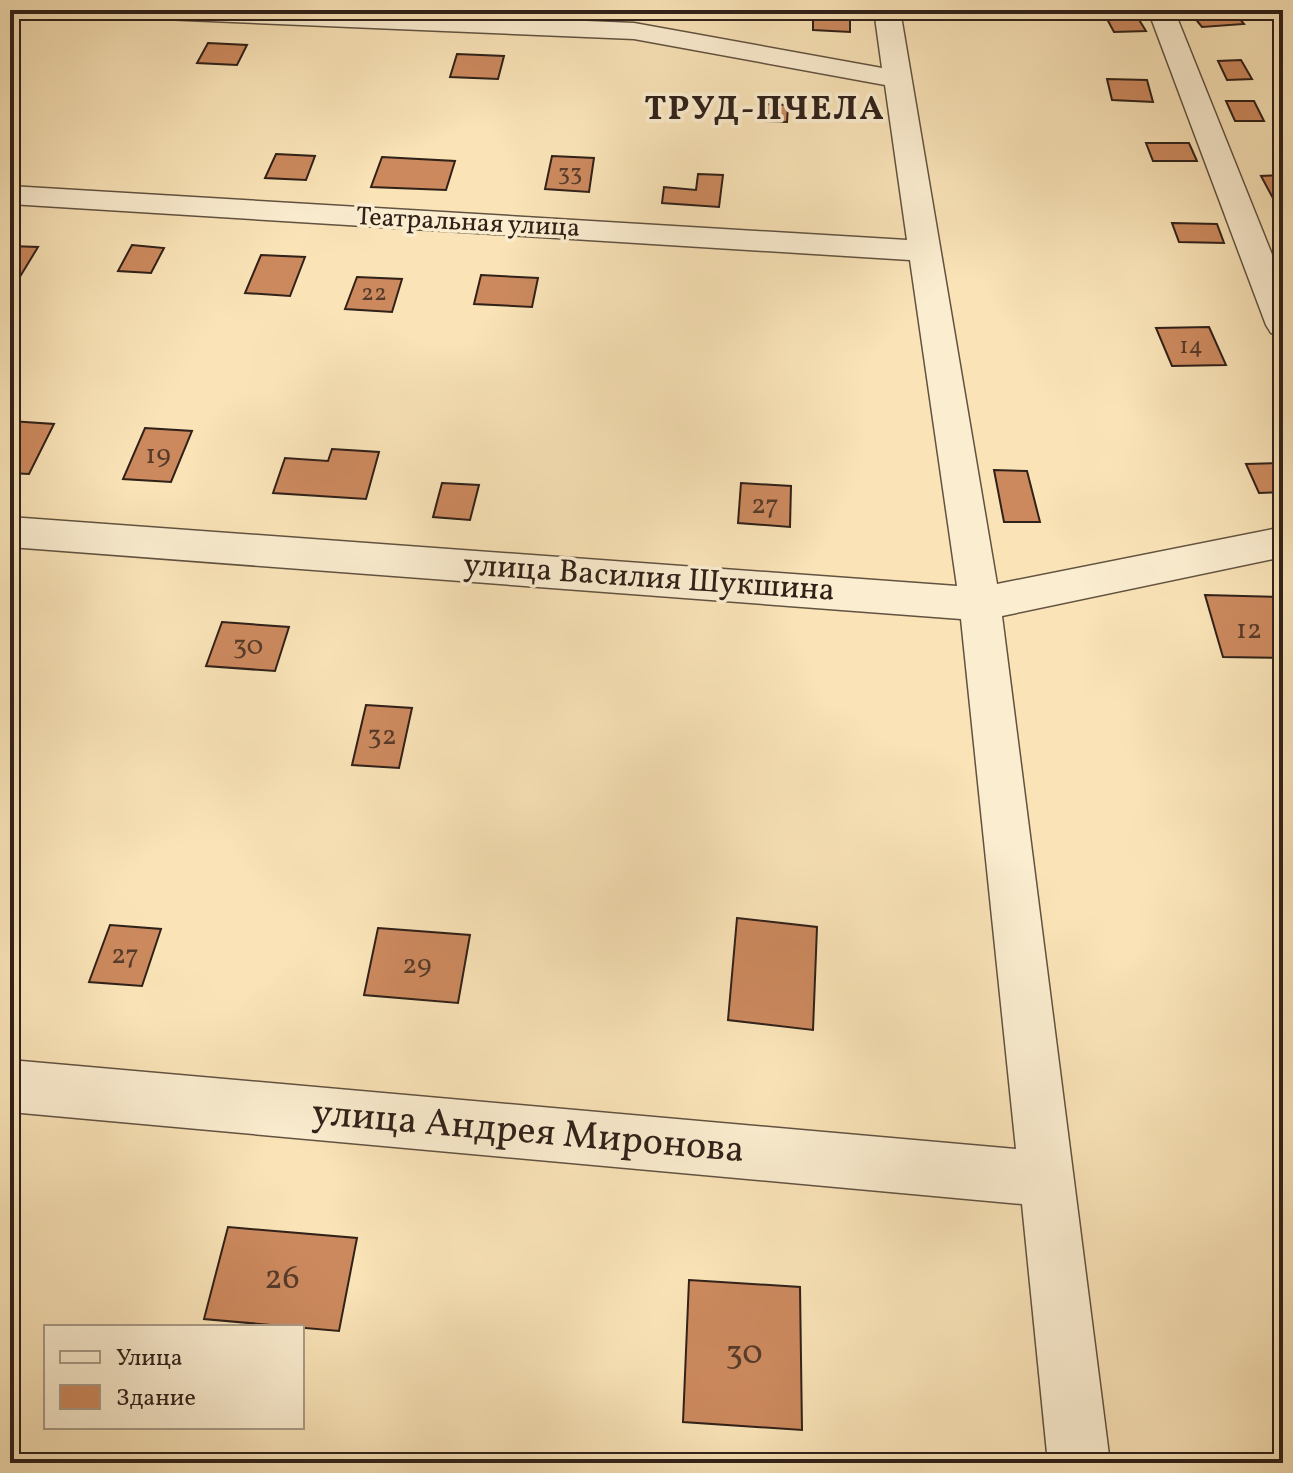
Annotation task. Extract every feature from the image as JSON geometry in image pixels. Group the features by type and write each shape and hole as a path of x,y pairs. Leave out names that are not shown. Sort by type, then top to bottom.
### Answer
{"street":[{"path":"139,10 634,31 898,79"},
{"path":"887,10 980,604 1079,1463"},
{"path":"1161,10 1283,325"},
{"name":"Театральная улица","path":"10,195 925,251"},
{"name":"улица Василия Шукшина","path":"10,532 980,604 1283,542"},
{"name":"улица Андрея Миронова","path":"10,1086 1046,1179"}],"building":[{"path":"813,10 850,10 850,32 813,30"},
{"path":"1235,13 1244,24 1202,27 1193,16"},
{"path":"1138,18 1146,31 1114,32 1107,19"},
{"path":"208,43 247,45 237,65 197,63"},
{"path":"457,54 504,56 498,79 450,77"},
{"path":"1241,60 1252,79 1227,80 1218,61"},
{"path":"1107,79 1147,80 1153,102 1112,100"},
{"path":"1226,101 1254,101 1264,121 1235,121"},
{"path":"762,104 788,105 787,122 761,121"},
{"path":"1146,143 1189,143 1197,161 1153,161"},
{"path":"276,154 315,156 306,180 265,178"},
{"path":"552,156 594,158 589,192 545,189"},
{"path":"382,157 455,161 446,190 371,187"},
{"path":"698,174 723,175 719,207 662,203 664,187 696,190"},
{"path":"1283,175 1283,200 1274,200 1261,176"},
{"path":"1172,223 1217,224 1224,243 1179,242"},
{"path":"132,245 164,248 151,273 118,271"},
{"path":"10,246 38,247 18,280 10,279"},
{"path":"261,255 305,257 290,296 245,293"},
{"path":"481,275 538,278 532,307 474,304"},
{"path":"357,277 402,279 392,312 345,309"},
{"path":"1209,327 1226,365 1172,366 1156,328"},
{"path":"10,421 54,424 29,474 10,473"},
{"path":"145,428 192,431 171,482 123,479"},
{"path":"332,449 379,452 366,499 273,493 285,458 328,461"},
{"path":"1283,463 1283,492 1259,493 1246,464"},
{"path":"994,470 1027,471 1040,522 1004,522"},
{"path":"442,483 479,485 470,520 433,517"},
{"path":"741,483 791,486 790,527 738,523"},
{"path":"1205,595 1281,597 1283,658 1223,657"},
{"path":"222,622 289,627 275,671 206,666"},
{"path":"366,705 412,708 399,768 352,765"},
{"path":"737,918 817,927 813,1030 728,1020"},
{"path":"110,925 161,929 142,986 89,982"},
{"path":"378,928 470,935 458,1003 364,995"},
{"path":"228,1227 357,1238 339,1331 304,1328 304,1325 204,1319"},
{"path":"689,1280 800,1287 802,1430 683,1422"}],"district":[{"name":"ТРУД-ПЧЕЛА","path":"765,110"}]}
